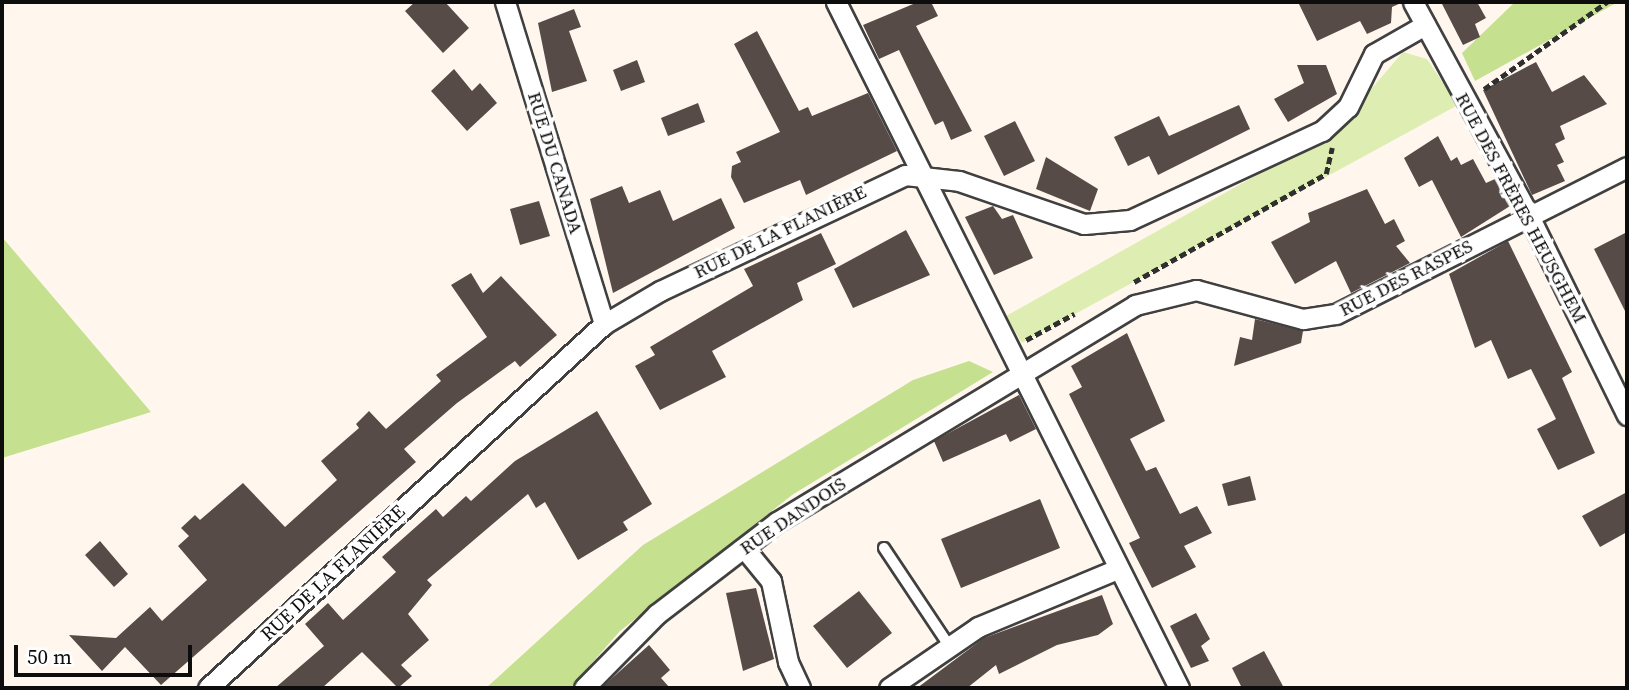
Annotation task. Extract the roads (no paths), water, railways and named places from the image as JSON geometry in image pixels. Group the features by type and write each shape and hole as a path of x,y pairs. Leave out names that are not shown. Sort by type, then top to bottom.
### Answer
{"street":[{"name":"RUE DU CANADA","path":"505,2 604,324"},
{"path":"836,2 1023,371 1117,569 1179,688"},
{"name":"RUE DES FRÈRES HEUSGHEM","path":"1413,2 1529,216 1627,415"},
{"name":"RUE DE LA FLANIÈRE","path":"208,688 604,324 887,180 922,173 1084,224 1130,220 1322,131 1348,107 1374,54 1425,24"},
{"name":"RUE DES RASPES","path":"1023,371 1135,305 1196,290 1303,319 1336,314 1627,167"},
{"name":"RUE DANDOIS","path":"584,688 657,614 744,548 1023,371"},
{"path":"744,548 771,581 788,662 800,688"},
{"path":"889,688 948,644 1117,569"}],"lane":[{"path":"884,548 948,644"}]}
